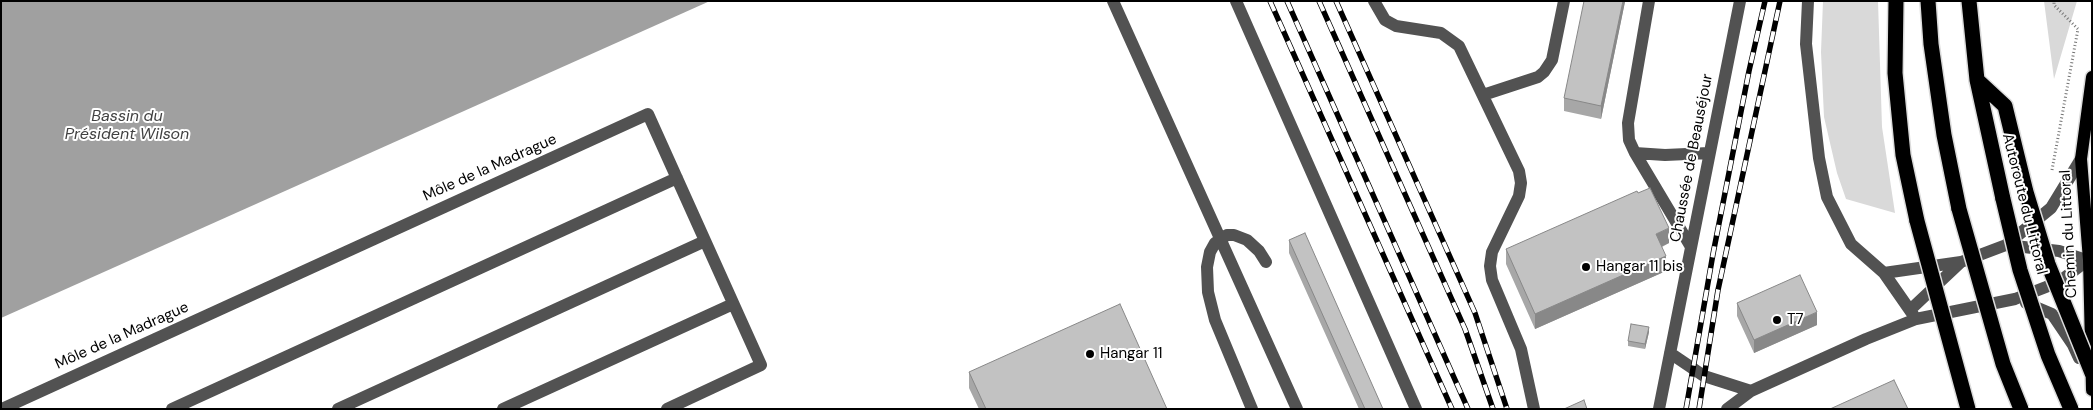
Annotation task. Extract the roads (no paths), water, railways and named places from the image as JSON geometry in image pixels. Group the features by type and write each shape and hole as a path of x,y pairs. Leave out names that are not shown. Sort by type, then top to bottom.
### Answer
{"highway":[{"path":"1896,1 1895,73 1903,155 1917,221 1968,409"},
{"path":"1928,1 1931,44 1944,134 1959,209 2003,364 2021,409"},
{"name":"Autoroute du Littoral","path":"1969,1 1977,80 2020,270 2048,355 2071,409"},
{"path":"1977,80 2004,106 2026,192 2048,264 2092,373"}],"main road":[{"name":"Chemin du Littoral","path":"2092,76 2081,159 2091,260 2092,389"}],"street":[{"path":"1112,1 1297,409"},
{"path":"1236,1 1416,409"},
{"path":"1374,1 1385,20 1396,26 1441,33 1451,38 1459,46 1518,171 1521,184 1519,196 1492,252 1490,266 1492,280 1521,349 1534,409"},
{"path":"1483,95 1538,77 1544,72 1552,60 1564,1"},
{"path":"1649,1 1628,123 1629,140 1691,247"},
{"name":"Chaussée de Beauséjour","path":"1659,409 1740,1"},
{"path":"1808,1 1806,53 1818,158 1827,197 1851,244 1884,273 1913,315"},
{"name":"Môle de la Madrague","path":"2,409 648,114 761,365 667,409"},
{"path":"1635,153 1665,155 1709,153"},
{"path":"1884,273 1961,262 2006,245 2052,208 2081,159"},
{"path":"172,409 677,178"},
{"path":"1252,409 1215,320 1208,292 1207,267 1210,252 1220,239 1227,235 1234,235 1247,240 1259,251 1266,262"},
{"path":"338,409 705,241"},
{"path":"2006,245 2059,252 2091,260"},
{"path":"1727,409 1750,391 1866,339 1913,315 2015,299 2064,278 2091,260"},
{"path":"1913,315 1961,262"},
{"path":"2015,299 2052,314 2073,345 2092,389"},
{"path":"503,409 734,304"},
{"path":"1670,353 1704,376 1750,391"}],"water":[{"name":"Bassin du Président Wilson","path":"1,1 710,1 1,318"}],"railway":[{"path":"1270,1 1452,409"},
{"path":"1287,1 1468,409"},
{"path":"1319,1 1465,329 1493,409"},
{"path":"1336,1 1475,313 1507,409"},
{"path":"1686,409 1713,254 1749,71 1765,1"},
{"path":"1699,409 1718,290 1780,1"}],"place":[{"name":"Hangar 11 bis","path":"1586,267"},
{"name":"T7","path":"1777,320"},
{"name":"Hangar 11","path":"1090,354"}]}
